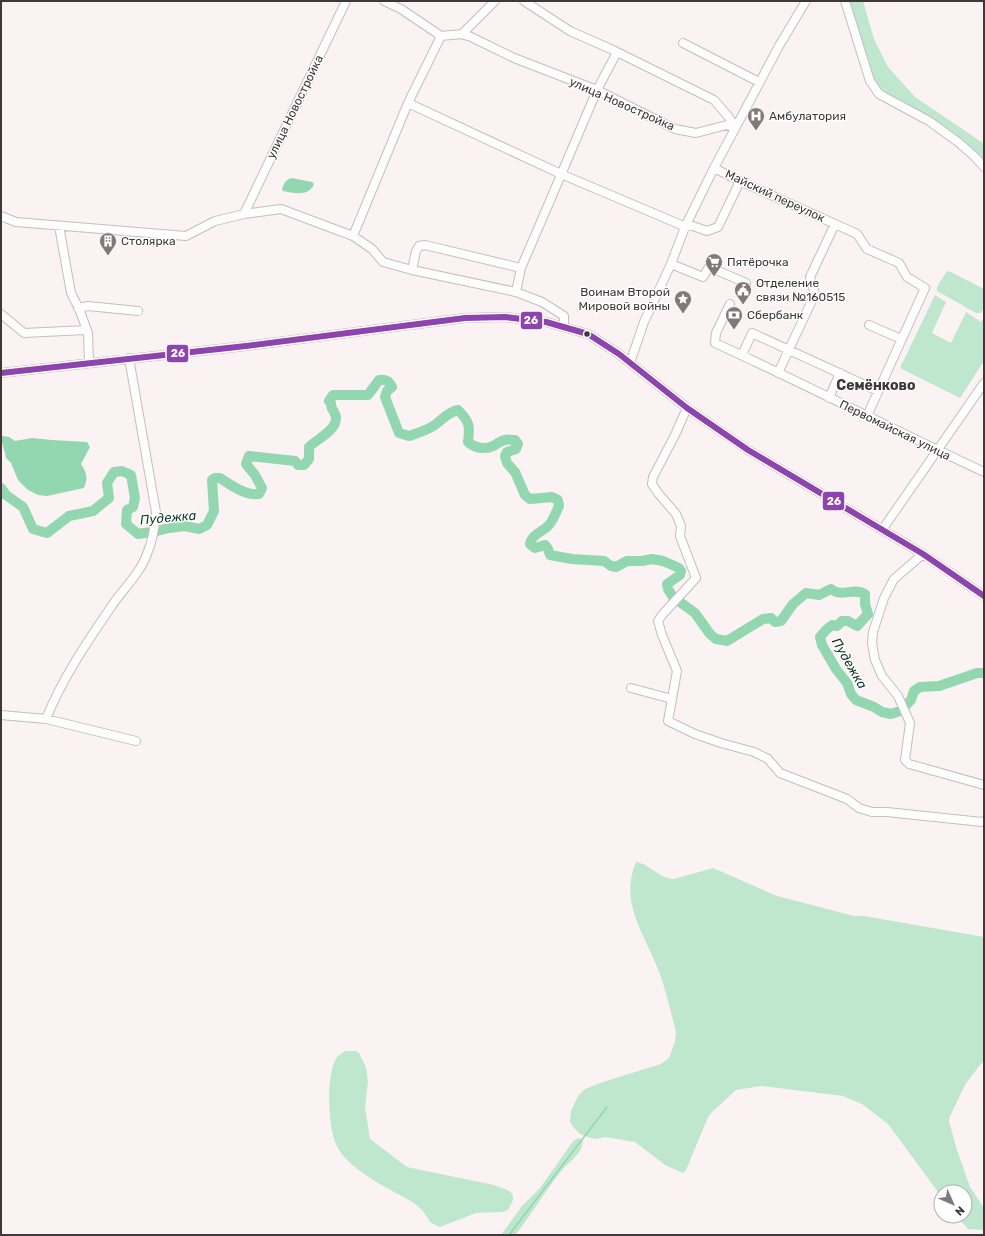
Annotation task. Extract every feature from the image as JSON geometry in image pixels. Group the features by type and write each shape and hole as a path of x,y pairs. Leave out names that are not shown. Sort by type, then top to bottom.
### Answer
{"street":[{"name":"улица Новостройка","path":"244,214 346,1"},
{"path":"353,236 408,103 441,36 401,9 384,1"},
{"path":"460,34 495,1"},
{"path":"524,1 570,31 617,52 714,100 728,116 735,128"},
{"path":"630,362 644,322 671,264 686,225 759,82 806,1"},
{"path":"845,1 870,81 879,94 929,121 958,142 984,167"},
{"name":"улица Новостройка","path":"441,36 460,34 469,36 514,58 597,90 675,129 696,133 726,125 735,128"},
{"path":"683,43 759,82"},
{"path":"516,292 521,268 597,90 617,52"},
{"path":"408,103 561,174 686,225 707,231 718,227 740,181"},
{"name":"Майский переулок","path":"714,168 857,234 868,249 899,263 907,277 925,288 867,416"},
{"path":"1,216 16,222 186,236 215,221 244,214 281,209 353,236 372,249 383,262 412,270 516,292 542,302 564,316 564,327"},
{"name":"Майский переулок","path":"778,373 815,294 810,277 835,224"},
{"path":"59,226 71,293 86,330 89,363"},
{"path":"412,270 416,251 419,246 425,245 521,268"},
{"path":"671,264 703,277 709,267 746,283"},
{"name":"Первомайская улица","path":"730,304 716,333 715,342 984,472"},
{"path":"78,308 88,306 138,311"},
{"path":"1,314 24,333 86,330"},
{"path":"1,373 246,346 464,318 505,317 546,322 588,334 619,354 687,408 748,450 923,554 984,596"},
{"path":"869,325 901,340"},
{"path":"742,355 752,333 878,391"},
{"path":"46,719 54,700 84,649 110,608 136,574 147,556 153,538 156,512 129,358"},
{"path":"829,398 840,373"},
{"path":"882,530 984,383"},
{"path":"687,408 653,477 652,484 676,514 681,526 680,536 696,578 658,621 677,671 668,721 695,734 754,752 768,759 780,773 847,799 859,808 872,812 887,812 969,821 984,821"},
{"path":"923,554 894,579 884,598 872,632 875,660 882,676 898,696 910,723 905,760 909,764 984,785"},
{"path":"631,688 672,699"},
{"path":"1,715 46,719 136,741"}],"shaded area":[{"path":"848,1 863,1 874,39 888,67 915,97 983,143 984,162 971,147 941,126 875,85"},
{"path":"292,178 312,182 314,184 309,191 301,193 283,191 282,189 286,182"},
{"path":"947,271 984,289 984,307 981,313 976,313 937,291 937,287"},
{"path":"935,295 946,302 932,333 951,343 966,312 981,322 984,318 984,361 960,398 900,368"},
{"path":"2,436 9,437 15,441 32,438 87,442 90,447 81,464 85,470 86,476 84,488 47,496 38,495 28,490 18,480 11,463 6,458"},
{"path":"636,862 645,865 670,879 713,868 777,896 854,916 864,916 984,937 984,1060 966,1083 949,1121 969,1184 933,1185 888,1124 862,1104 843,1096 761,1086 736,1090 708,1117 686,1170 683,1173 665,1165 635,1142 605,1137 596,1139 580,1134 572,1126 570,1121 571,1111 578,1096 585,1089 661,1064 669,1058 675,1042 676,1031 663,984 635,917 630,891 631,877"},
{"path":"345,1051 355,1051 359,1053 366,1067 368,1082 365,1107 370,1139 407,1167 494,1185 510,1191 513,1196 513,1200 508,1210 503,1212 476,1213 440,1227 431,1223 422,1210 414,1203 372,1179 352,1164 344,1156 335,1142 330,1111 329,1093 332,1070 338,1056"},
{"path":"579,1138 583,1141 578,1154 562,1170 515,1235 501,1235 522,1206 540,1188 574,1140"},
{"path":"973,1192 984,1208 984,1230 968,1229 964,1224 973,1224"}],"waterway":[{"name":"Пудежка","path":"1,488 6,495 23,507 33,529 47,533 69,516 93,511 109,498 107,483 114,472 122,471 131,475 135,498 133,507 127,510 126,524 138,534 185,526 199,529 207,525 214,511 212,480 215,478 220,478 243,492 259,494 262,488 255,475 246,464 249,456 295,461 298,465 304,465 309,459 309,447 330,431 335,423 336,416 329,401 333,395 368,395 379,380 385,380 392,387 387,391 385,397 399,433 409,436 423,431 433,426 448,414 458,410 467,421 469,428 468,442 473,446 487,448 503,440 515,440 518,444 516,449 507,452 505,456 507,463 515,472 525,495 530,499 552,497 558,500 559,506 551,522 546,528 535,535 531,541 530,544 535,548 545,545 550,555 572,559 604,561 611,566 616,567 627,561 652,559 663,561 679,568 681,571 680,575 667,584 668,589 673,597 695,613 710,634 716,639 727,641 763,619 771,618 775,622 781,621 793,604 806,593 819,595 831,589 839,593 861,592 865,594 865,604 868,614 857,626 848,621 842,621 837,626 832,625 820,637 822,645 836,669 847,683 851,694 856,700 882,712 891,714 900,711 911,700 914,691 920,687 939,686 977,673 984,673"},
{"path":"509,1235 607,1107"}],"transit line":[{"name":"26","path":"1,373 246,346 465,318 505,317 546,322 588,334 619,354 687,408 748,450 923,554 984,596"}],"place":[{"name":"Амбулатория","path":"756,131"},
{"name":"Столярка","path":"108,256"},
{"name":"Пятёрочка","path":"714,277"},
{"name":"Отделение связи №160515","path":"743,305"},
{"name":"Воинам Второй Мировой войны","path":"683,314"},
{"name":"Сбербанк","path":"734,330"}],"district":[{"name":"Семёнково","path":"876,385"}]}
